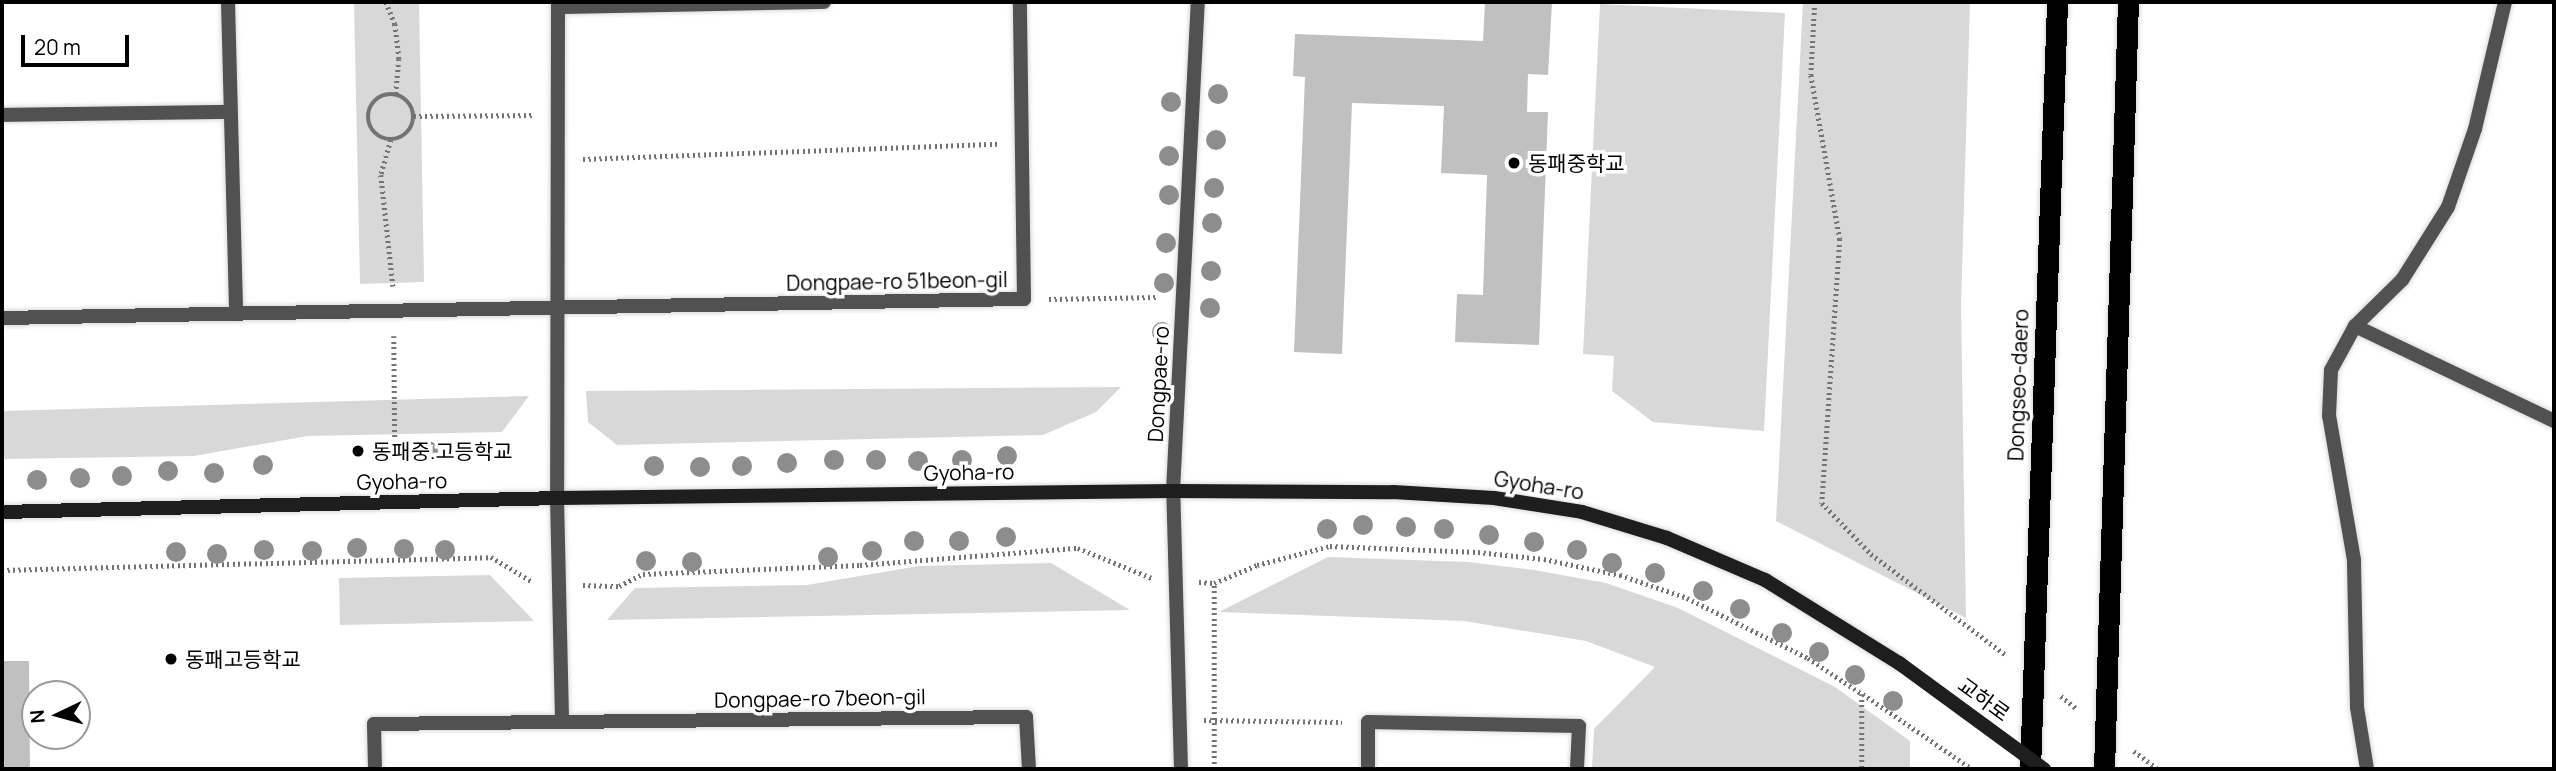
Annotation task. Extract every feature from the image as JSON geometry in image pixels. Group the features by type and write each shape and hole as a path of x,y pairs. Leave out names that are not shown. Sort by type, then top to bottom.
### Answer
{"highway":[{"path":"2044,325 2047,2"},
{"name":"Dongseo-daero","path":"2030,769 2057,2"},
{"path":"2104,769 2128,2"}],"street":[{"path":"228,2 236,314"},
{"path":"562,722 556,498 558,4 824,2"},
{"name":"Dongpae-ro 51beon-gil","path":"2,318 1024,299 1020,2"},
{"name":"Dongpae-ro","path":"1181,769 1173,491 1198,2"},
{"path":"2367,769 2357,707 2354,560 2329,416 2331,370 2355,326 2402,280 2448,207 2475,129 2505,2"},
{"path":"2,115 230,113"},
{"path":"2355,326 2554,421"},
{"name":"Gyoha-ro","path":"2,512 556,498 1173,491 1393,492 1494,498 1583,512 1667,538 1765,580 1899,663"},
{"name":"교하로","path":"1899,663 2044,769"},
{"name":"Dongpae-ro 7beon-gil","path":"374,769 374,724 1026,717 1029,769"},
{"path":"1368,769 1368,722 1579,726 1577,769"}],"path":[{"path":"386,2 396,24 399,59 396,94"},
{"path":"1815,2 1811,75 1840,239 1822,503 1871,554 2158,769"},
{"path":"385,94 396,94 408,100 415,116 412,127 402,138 388,140 375,134 368,119 372,104 385,94"},
{"path":"415,116 558,115"},
{"path":"558,160 1021,143"},
{"path":"1024,299 1184,296"},
{"path":"2,570 491,557 536,583 620,586 643,574 860,565 1077,548 1144,578 1214,583 1257,565 1330,546 1478,552 1544,559 1620,575 1687,598 1808,658 1972,769"},
{"path":"1214,583 1214,769"},
{"path":"1862,769 1863,694"},
{"path":"1180,719 1368,722"}],"shaded area":[{"path":"354,2 419,2 424,282 360,284"},
{"path":"1803,2 1970,2 1961,305 1966,618 1776,521"},
{"path":"1600,4 1785,13 1764,431 1653,422 1612,391 1614,356 1583,354"},
{"path":"1121,387 1096,412 1043,435 617,445 588,422 586,391"},
{"path":"529,396 502,432 308,436 194,456 2,459 2,411"},
{"path":"1328,557 1468,562 1534,570 1606,583 1678,608 1835,687 1910,741 1910,769 1592,769 1594,729 1655,667 1586,641 1464,621 1219,612"},
{"path":"1051,563 1130,610 607,620 635,588 807,585 919,566"},
{"path":"490,575 534,621 340,625 339,578"}],"building":[{"path":"1485,2 1552,2 1548,75 1528,74 1527,112 1548,112 1539,345 1455,342 1457,294 1483,295 1487,175 1441,173 1444,106 1352,103 1342,354 1294,352 1305,77 1293,76 1295,34 1483,41"},
{"path":"2,661 29,661 29,680 21,680 21,750 30,750 30,769 2,769"}],"place":[{"name":"동패중학교","path":"1514,163"},
{"name":"동패중.고등학교","path":"358,451"},
{"name":"동패고등학교","path":"171,659"}]}
